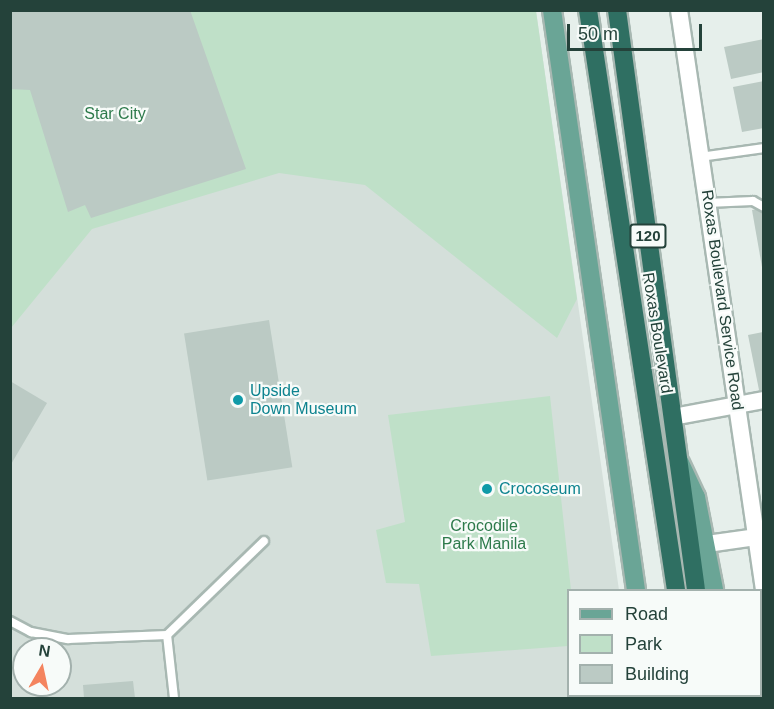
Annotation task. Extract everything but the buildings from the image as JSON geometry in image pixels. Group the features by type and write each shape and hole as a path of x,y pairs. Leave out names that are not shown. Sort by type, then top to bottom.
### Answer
{"highway":[{"name":"Roxas Boulevard","path":"588,10 676,589"},
{"name":"Roxas Boulevard","path":"617,10 696,589"}],"main road":[{"path":"552,10 636,589"},
{"name":"Roxas Boulevard","path":"679,461 696,497 707,544 714,589"}],"street":[{"name":"Roxas Boulevard Service Road","path":"679,10 738,405 760,536 764,590"},
{"path":"673,417 764,400"},
{"path":"707,544 760,536"}],"lane":[{"path":"700,157 764,148"},
{"path":"707,203 753,201 764,207"},
{"path":"10,621 31,632 68,639 167,635 264,541"},
{"path":"167,635 174,699"}],"shaded area":[{"path":"10,11 536,11 619,589 567,589 567,697 634,698 11,698"}],"green space":[{"name":"Star City","path":"11,11 536,11 577,299 557,338 365,185 279,173 92,229 11,328"},
{"name":"Crocodile Park Manila","path":"550,396 571,589 567,589 567,646 431,656 419,584 386,583 376,530 405,522 388,415"}],"place":[{"name":"Upside Down Museum","path":"238,400"},
{"name":"Crocoseum","path":"487,489"}]}
